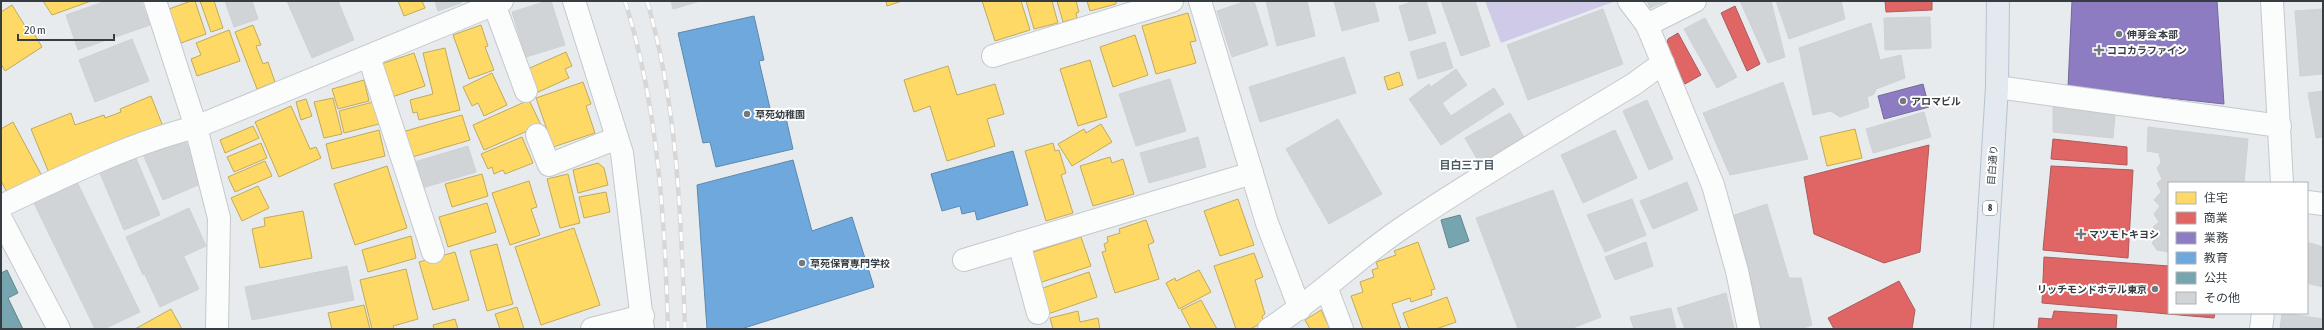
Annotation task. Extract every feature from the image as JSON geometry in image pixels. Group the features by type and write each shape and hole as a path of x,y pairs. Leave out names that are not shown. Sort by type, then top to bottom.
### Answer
{"main road":[{"name":"目白通り","path":"1982,329 1998,87 1998,1"}],"street":[{"path":"155,1 196,127 219,218 217,329"},
{"path":"574,1 622,153 643,322 592,329"},
{"path":"993,56 1172,1"},
{"path":"1200,1 1267,223 1300,309"},
{"path":"1629,1 1647,25 1713,185 1737,271 1749,329"},
{"path":"1647,25 1695,1"},
{"path":"2272,1 2282,182"},
{"path":"1,206 52,182 168,134 196,127 498,3 526,91"},
{"path":"369,57 433,252"},
{"path":"1269,329 1300,309 1360,258 1402,228 1634,84 1663,63"},
{"path":"1998,87 2280,126"},
{"path":"537,135 549,165 617,138"},
{"path":"964,260 1252,173"},
{"path":"2308,202 2323,204"},
{"path":"1,219 59,329"},
{"path":"1018,243 1038,313"},
{"path":"1326,287 1342,329"},
{"path":"2261,329 2263,314"}],"shaded area":[{"path":"1485,1 1613,1 1613,2 1501,43"}],"building: 住宅":[{"path":"43,1 91,1 52,15"},
{"path":"195,1 206,34 181,43 169,9"},
{"path":"200,1 214,1 223,28 211,32"},
{"path":"398,1 422,1 425,8 404,16"},
{"path":"886,1 902,1 887,6"},
{"path":"982,1 1021,1 1030,30 995,41"},
{"path":"1026,1 1052,1 1058,23 1034,29"},
{"path":"1057,1 1076,1 1079,12 1076,13 1077,18 1063,22"},
{"path":"1087,1 1116,1 1116,4 1090,11"},
{"path":"12,5 30,34 33,32 42,47 5,71 1,64 1,12"},
{"path":"1188,13 1196,41 1190,42 1196,63 1156,74 1142,26"},
{"path":"253,25 261,45 256,46 263,64 268,62 275,82 257,89 235,32"},
{"path":"481,25 488,46 485,47 494,70 469,79 453,35"},
{"path":"229,30 240,61 197,76 191,59 201,55 196,43"},
{"path":"1135,35 1148,75 1113,87 1100,47"},
{"path":"445,48 460,110 419,120 417,112 413,113 410,100 433,94 423,53"},
{"path":"566,52 572,66 565,69 569,78 534,94 523,71"},
{"path":"414,53 425,86 392,97 381,64"},
{"path":"1090,60 1107,117 1078,126 1060,69"},
{"path":"948,66 957,95 995,84 1004,114 987,119 995,146 947,161 930,106 914,112 904,80"},
{"path":"1399,72 1403,85 1388,90 1384,77"},
{"path":"492,73 507,105 484,116 478,103 472,106 463,87"},
{"path":"364,80 369,101 338,109 332,89"},
{"path":"583,82 591,104 586,106 595,133 553,147 536,98"},
{"path":"151,96 164,129 49,173 31,129 71,113 75,125 104,115 105,118 121,112 120,109"},
{"path":"333,98 342,134 324,138 314,102"},
{"path":"306,99 312,116 301,120 296,102"},
{"path":"529,100 541,125 484,150 473,125"},
{"path":"373,102 379,124 344,133 339,111"},
{"path":"291,106 310,149 316,147 321,158 279,177 255,122"},
{"path":"462,115 470,140 409,158 402,132"},
{"path":"13,122 42,176 8,194 1,181 1,129"},
{"path":"1101,124 1112,142 1072,166 1058,144 1084,129 1086,133"},
{"path":"253,126 259,138 225,153 220,140"},
{"path":"1855,129 1862,158 1827,166 1820,137"},
{"path":"379,130 385,156 332,169 326,144"},
{"path":"522,137 533,163 505,174 503,170 494,174 492,167 488,169 481,154"},
{"path":"261,143 267,158 234,172 227,157"},
{"path":"1053,143 1055,151 1059,150 1066,173 1061,175 1073,213 1046,221 1025,151"},
{"path":"1110,157 1112,163 1123,159 1134,194 1093,206 1080,166"},
{"path":"265,161 272,176 235,192 228,177"},
{"path":"598,163 604,168 608,185 578,193 573,170"},
{"path":"387,166 407,228 355,245 334,184"},
{"path":"482,174 488,196 452,207 445,184"},
{"path":"568,174 580,223 560,228 547,179"},
{"path":"529,181 537,207 531,209 540,235 510,245 492,193"},
{"path":"258,186 269,208 242,221 231,198"},
{"path":"606,192 610,212 584,218 579,197"},
{"path":"1238,199 1254,245 1220,256 1204,211"},
{"path":"487,203 496,232 448,247 439,217"},
{"path":"303,211 312,258 260,268 252,229 265,226 264,218"},
{"path":"1146,220 1154,242 1148,245 1159,279 1115,293 1102,252 1106,251 1104,244 1108,242 1107,237 1120,233 1119,229"},
{"path":"574,228 600,305 541,325 515,247"},
{"path":"411,236 416,258 368,272 362,250"},
{"path":"1081,237 1091,266 1039,283 1030,253"},
{"path":"1418,242 1435,289 1431,290 1432,295 1411,302 1410,298 1392,304 1401,329 1363,329 1351,296 1363,292 1360,282 1374,277 1372,270 1378,268 1376,262 1396,255 1394,251"},
{"path":"497,244 513,304 487,311 470,251"},
{"path":"455,252 469,300 433,310 419,262"},
{"path":"1254,253 1263,277 1255,280 1265,314 1262,316 1264,322 1250,329 1236,329 1214,266"},
{"path":"406,269 418,319 393,326 394,329 372,329 360,280"},
{"path":"1199,270 1211,292 1179,309 1166,283 1175,278 1176,281"},
{"path":"1089,272 1097,297 1048,314 1040,289"},
{"path":"1447,297 1456,322 1436,329 1409,329 1403,313"},
{"path":"1201,300 1217,329 1191,329 1181,310"},
{"path":"364,305 370,329 332,329 328,313"},
{"path":"517,307 524,329 500,329 495,314"},
{"path":"171,309 182,329 135,329"},
{"path":"1321,310 1330,329 1310,329 1305,320"},
{"path":"1078,311 1080,322 1098,318 1100,329 1053,329 1050,318"},
{"path":"455,319 458,329 434,329 433,325"}],"building: 商業":[{"path":"1885,1 1932,1 1932,10 1886,12"},
{"path":"1735,6 1760,64 1747,71 1721,13"},
{"path":"1678,33 1701,75 1685,84 1666,49 1668,39"},
{"path":"2053,139 2127,147 2127,165 2051,159"},
{"path":"1929,145 1920,252 1884,263 1814,234 1804,177"},
{"path":"2051,166 2133,170 2128,258 2043,250"},
{"path":"2044,257 2168,266 2168,314 2042,303"},
{"path":"1899,281 1915,310 1912,329 1834,329 1828,318"},
{"path":"2054,311 2117,315 2116,329 2038,329 2039,318 2052,319"},
{"path":"2168,314 2215,314 2214,318"}],"building: 業務":[{"path":"2072,1 2217,1 2224,104 2068,87"},
{"name":"アロマビル","path":"1923,84 1929,107 1884,119 1878,96"}],"building: 教育":[{"path":"754,16 764,60 759,61 773,121 786,118 793,149 716,167 710,142 703,143 678,33"},
{"path":"1013,151 1028,205 977,220 975,211 962,214 960,206 942,211 931,174"},
{"path":"793,160 812,231 852,217 874,287 741,329 707,329 697,185"}],"building: 公共":[{"path":"1460,215 1469,241 1449,248 1441,220"},
{"path":"7,270 18,293 8,298 23,329 1,329 1,273"}],"building: その他":[{"path":"106,1 141,1 150,25 78,50 66,15"},
{"path":"225,1 252,1 258,19 234,27"},
{"path":"287,1 338,1 354,40 312,58"},
{"path":"435,1 460,1 461,3 438,11"},
{"path":"551,1 565,45 526,57 512,12"},
{"path":"671,1 700,1 673,9"},
{"path":"1246,1 1254,1 1268,45 1232,57 1217,11"},
{"path":"1266,1 1307,1 1315,36 1277,46"},
{"path":"1334,1 1374,1 1379,21 1342,31"},
{"path":"1415,1 1426,1 1436,33 1409,41 1399,6"},
{"path":"1441,1 1475,1 1490,46 1461,56"},
{"path":"1647,1 1666,1 1650,8"},
{"path":"1740,1 1771,1 1785,57 1768,63"},
{"path":"1776,1 1841,1 1845,19 1789,39"},
{"path":"1603,9 1623,64 1528,100 1507,45"},
{"path":"2323,9 2323,74 2300,76 2295,11"},
{"path":"1930,17 1931,48 1885,50 1884,18"},
{"path":"1705,18 1737,77 1717,88 1684,29"},
{"path":"1871,23 1880,60 1901,55 1905,78 1876,89 1874,94 1867,97 1869,107 1840,117 1831,111 1813,115 1799,48"},
{"path":"132,39 149,81 95,102 79,60"},
{"path":"1445,42 1453,68 1418,79 1410,52"},
{"path":"1344,57 1356,93 1260,122 1249,87"},
{"path":"1456,69 1467,85 1442,103 1451,116 1494,88 1504,104 1441,145 1409,99 1429,84 1431,87"},
{"path":"1170,79 1186,131 1136,146 1119,94"},
{"path":"1783,82 1808,159 1730,175 1703,113"},
{"path":"2323,91 2323,137 2316,138 2308,93"},
{"path":"1647,100 1673,159 1649,170 1623,111"},
{"path":"2053,107 2115,115 2113,138 2053,132"},
{"path":"1924,112 1931,137 1873,153 1866,129"},
{"path":"1510,113 1525,139 1480,164 1465,138"},
{"path":"1338,119 1382,194 1329,224 1286,149"},
{"path":"2148,127 2248,139 2244,182 2168,182 2168,252 2157,250 2152,243 2158,234 2153,227 2159,222 2154,214 2160,206 2154,200 2161,192 2157,183 2162,179 2157,168 2161,163 2159,153 2147,151"},
{"path":"1615,130 1637,178 1583,203 1561,155"},
{"path":"183,135 203,183 163,200 142,152"},
{"path":"1198,137 1206,167 1149,183 1140,153"},
{"path":"468,146 476,172 419,189 411,163"},
{"path":"135,156 160,215 124,230 99,171"},
{"path":"76,180 140,312 104,329 95,329 33,201"},
{"path":"1687,182 1698,210 1653,229 1640,201"},
{"path":"1553,190 1601,317 1570,329 1518,329 1476,218"},
{"path":"1632,199 1646,235 1605,252 1587,215"},
{"path":"1767,204 1789,278 1801,278 1812,325 1801,329 1759,329 1732,216"},
{"path":"189,208 206,246 143,275 126,237"},
{"path":"1646,242 1653,266 1615,280 1605,257"},
{"path":"2308,242 2323,247 2323,287 2308,283"},
{"path":"184,257 199,289 160,307 145,275"},
{"path":"347,266 354,300 252,320 245,287"},
{"path":"1726,293 1734,329 1685,329 1677,308"},
{"path":"1671,308 1676,329 1634,329 1630,317"},
{"path":"2282,314 2323,319 2323,329 2280,329"}],"railway":[{"path":"625,1 645,81 658,164 665,247 668,329"},
{"path":"647,1 657,41 672,122 682,247 685,329"}],"place":[{"name":"伸芽会 本部","path":"2119,34"},
{"name":"ココカラファイン","path":"2099,50"},
{"name":"アロマビル","path":"1903,101"},
{"name":"草苑幼稚園","path":"747,114"},
{"name":"マツモトキヨシ","path":"2081,234"},
{"name":"草苑保育専門学校","path":"802,263"},
{"name":"リッチモンドホテル東京","path":"2155,289"}],"district":[{"name":"目白三丁目","path":"1467,165"}]}
